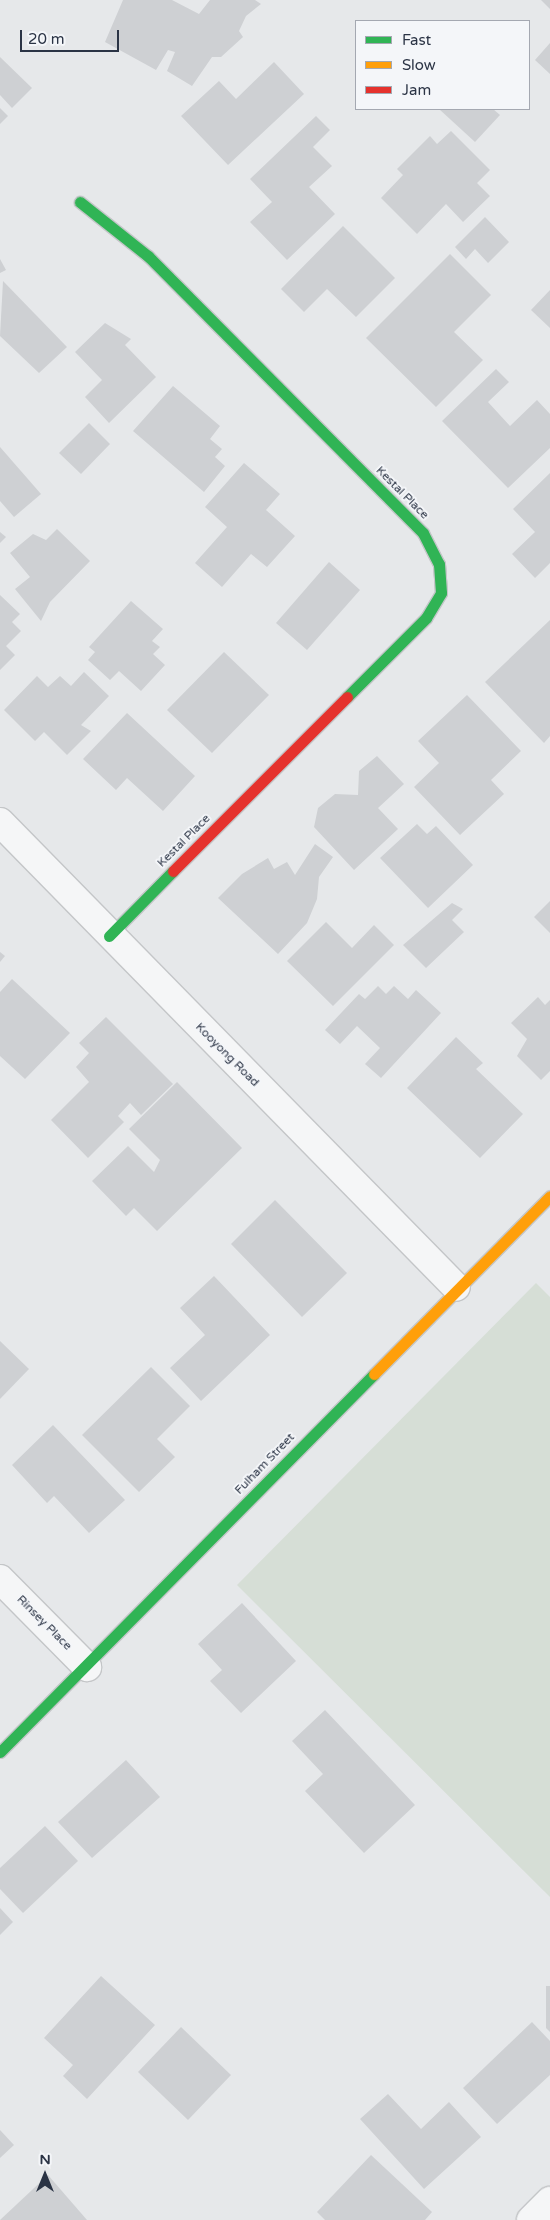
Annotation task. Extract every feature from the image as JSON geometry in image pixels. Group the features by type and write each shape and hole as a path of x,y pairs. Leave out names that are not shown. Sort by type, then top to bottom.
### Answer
{"street":[{"name":"Kestal Place","path":"80,202 148,256 423,533 439,564 441,593 426,618 108,936"},
{"name":"Kooyong Road","path":"0,822 108,936 456,1287"},
{"name":"Fulham Street","path":"0,1752 87,1667 456,1287 550,1196"},
{"name":"Rinsey Place","path":"0,1579 87,1667"},
{"path":"531,2220 550,2201"}],"shaded area":[{"path":"536,1283 550,1297 550,1897 237,1585"}],"building":[{"path":"123,0 172,0 199,14 210,0 255,0 261,4 246,16 239,31 243,37 221,57 212,57 192,86 167,71 175,52 168,50 156,70 105,42"},
{"path":"541,0 550,0 550,9"},
{"path":"550,43 550,74 535,60"},
{"path":"0,57 32,88 12,108 0,95"},
{"path":"274,62 304,94 228,165 181,116 219,81 236,99"},
{"path":"0,108 8,116 0,124"},
{"path":"440,110 494,110 500,115 475,142"},
{"path":"316,116 330,130 313,147 332,166 309,187 335,214 287,260 250,222 272,202 250,179"},
{"path":"451,131 490,170 477,183 490,196 463,222 446,204 417,234 381,198 403,175 397,169 430,136 437,144"},
{"path":"485,217 509,242 488,263 475,249 466,259 455,247"},
{"path":"343,226 395,278 356,317 327,289 304,312 281,289"},
{"path":"450,254 491,295 454,332 483,360 436,407 366,338"},
{"path":"0,259 6,270 0,273"},
{"path":"3,281 67,347 39,373 0,336"},
{"path":"550,290 550,328 531,310"},
{"path":"105,323 131,339 125,345 156,377 109,423 85,397 102,380 75,352"},
{"path":"496,369 509,382 488,402 510,426 537,400 550,414 550,448 508,488 442,421"},
{"path":"173,386 220,426 210,439 222,449 215,457 225,466 204,492 133,431"},
{"path":"89,423 110,444 81,474 59,453"},
{"path":"0,447 41,494 14,517 0,501"},
{"path":"244,463 280,494 266,510 295,536 267,567 251,554 222,587 195,563 227,527 205,507"},
{"path":"550,473 550,563 535,578 512,554 535,532 513,509"},
{"path":"57,529 90,561 50,602 41,621 15,589 30,577 10,553 33,534 46,540"},
{"path":"0,532 6,537 0,543"},
{"path":"329,562 360,590 307,650 276,623"},
{"path":"0,595 20,614 12,622 21,631 6,646 15,655 0,670"},
{"path":"131,601 163,629 152,641 160,647 153,654 165,665 141,691 119,671 110,680 88,660 95,652 89,647"},
{"path":"550,620 550,736 544,743 485,682"},
{"path":"224,652 269,695 212,753 167,710"},
{"path":"84,672 109,696 81,725 91,731 67,755 44,732 35,741 4,710 37,676 48,687 60,676 71,686"},
{"path":"467,695 521,751 491,780 504,794 460,835 414,787 439,763 418,741"},
{"path":"127,713 195,776 163,811 127,778 116,790 83,759"},
{"path":"377,756 404,784 378,808 398,829 354,870 314,827 318,808 335,794 358,795 359,771"},
{"path":"417,824 427,834 436,826 473,865 428,908 380,858"},
{"path":"315,844 333,857 319,877 317,899 307,923 278,954 218,898 242,874 268,858 274,869 287,862 295,875"},
{"path":"550,901 550,933 534,917"},
{"path":"452,903 463,909 452,920 464,932 426,968 403,945"},
{"path":"326,922 352,948 374,925 394,945 333,1006 287,961"},
{"path":"0,952 5,956 0,962"},
{"path":"12,979 70,1033 25,1079 0,1056 0,992"},
{"path":"378,986 386,994 394,986 408,999 416,990 441,1013 381,1078 365,1064 380,1048 357,1026 340,1044 325,1030 359,994 365,999"},
{"path":"538,997 545,1005 550,1000 550,1071 541,1080 517,1056 527,1039 511,1023"},
{"path":"106,1017 173,1084 141,1115 130,1103 118,1116 124,1122 88,1158 51,1120 89,1082 76,1067 89,1053 79,1043"},
{"path":"456,1037 483,1063 476,1069 523,1114 480,1158 407,1088"},
{"path":"177,1082 242,1148 157,1231 134,1208 126,1216 92,1181 128,1146 154,1172 160,1160 129,1129"},
{"path":"275,1200 347,1273 302,1317 231,1244"},
{"path":"214,1276 270,1335 201,1401 170,1368 205,1335 180,1308"},
{"path":"0,1341 29,1369 0,1399"},
{"path":"151,1367 190,1406 157,1439 175,1457 139,1492 82,1435"},
{"path":"53,1425 125,1500 89,1533 54,1496 47,1503 12,1465"},
{"path":"242,1603 296,1661 241,1713 210,1681 222,1670 198,1644"},
{"path":"325,1710 415,1805 364,1853 305,1791 323,1774 292,1741"},
{"path":"126,1760 160,1797 92,1858 58,1822"},
{"path":"45,1826 78,1861 23,1913 0,1889 0,1868"},
{"path":"0,1908 13,1922 0,1935"},
{"path":"101,1976 155,2025 87,2099 63,2076 73,2065 44,2038"},
{"path":"546,1986 550,1986 550,2032 546,2028"},
{"path":"532,2022 550,2041 550,2075 497,2124 463,2088"},
{"path":"181,2027 231,2075 188,2120 138,2072"},
{"path":"388,2094 421,2129 449,2102 481,2137 424,2189 360,2119"},
{"path":"0,2130 14,2145 0,2158"},
{"path":"371,2155 432,2212 425,2220 325,2220 317,2212"},
{"path":"48,2175 87,2220 0,2220"}],"traffic: fast":[{"path":"80,202 148,256 423,533 439,564 441,593 426,618 347,697"},
{"path":"109,936 173,871"},
{"path":"0,1752 374,1374"}],"traffic: slow":[{"path":"374,1374 550,1196"}],"traffic: jam":[{"path":"173,871 347,697"}]}
